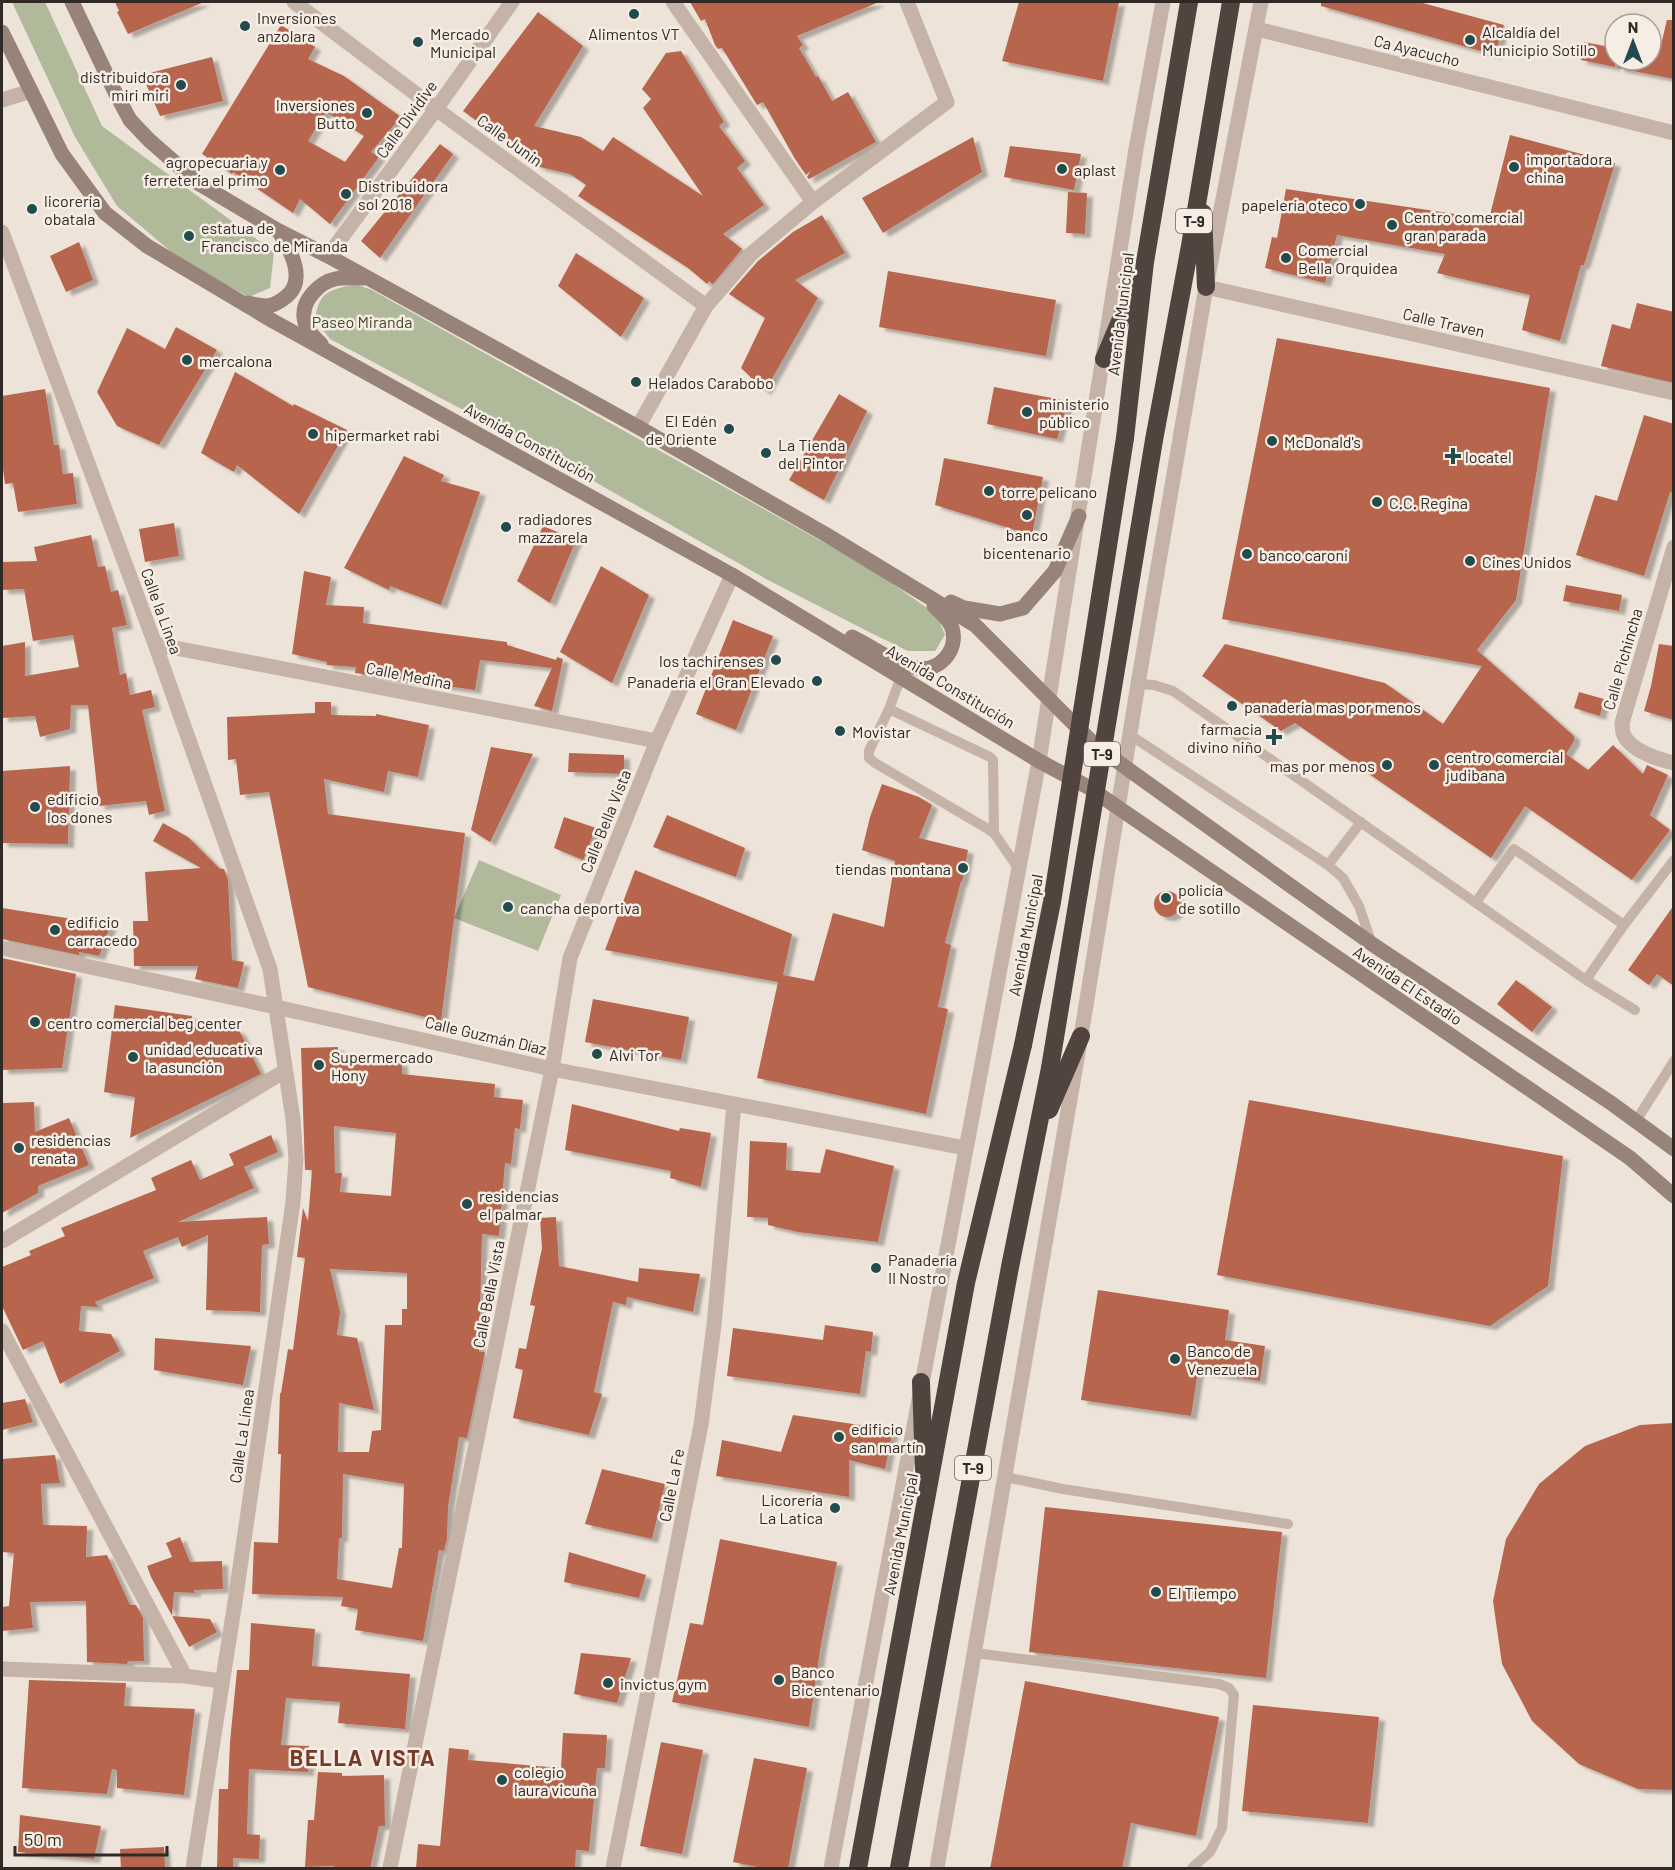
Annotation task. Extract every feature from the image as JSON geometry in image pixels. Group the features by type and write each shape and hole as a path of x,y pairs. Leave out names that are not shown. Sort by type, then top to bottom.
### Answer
{"highway":[{"name":"Avenida Municipal","path":"858,1869 966,1283 1023,1046 1052,902 1125,438 1145,262 1189,2"},
{"name":"T-9","path":"899,1869 1050,1068 1154,440 1231,2"},
{"path":"1201,176 1206,286"},
{"path":"1104,359 1145,262"},
{"path":"1034,1145 1081,1036"},
{"path":"921,1382 925,1508"}],"main road":[{"path":"72,2 130,120 198,183 277,230 638,427 825,534 975,625 1093,743 1125,768"},
{"name":"Avenida Constitución","path":"2,32 62,154 105,213 147,246 238,301 732,575 1039,761 1088,787 1119,810"},
{"path":"238,301 268,306 281,301 290,294 295,285 296,275 289,247 277,230"},
{"path":"329,351 311,334 304,317 310,296 321,285 332,279 366,278"},
{"path":"904,582 964,608 1000,614 1023,608 1055,571 1079,516"},
{"path":"732,575 902,663 917,668 930,668 948,657 952,647 952,629 948,620 934,606 904,582"},
{"name":"Avenida El Estadio","path":"1125,768 1372,944 1507,1033 1674,1149"},
{"name":"Avenida El Estadio","path":"1119,810 1630,1158 1674,1196"}],"street":[{"name":"Calle Junin","path":"294,2 706,306"},
{"name":"Calle Dividive","path":"328,256 512,2"},
{"path":"673,2 813,202"},
{"path":"638,427 706,306 751,254 813,202 946,102 908,2"},
{"name":"Avenida Municipal","path":"831,1869 1039,761 1136,149 1163,2"},
{"name":"T-9","path":"937,1869 1081,1036 1206,286 1262,2"},
{"name":"Ca Ayacucho","path":"1257,29 1674,133"},
{"path":"2,100 31,91"},
{"name":"Calle la Linea","path":"2,232 155,644 270,969 276,1007"},
{"name":"Calle Traven","path":"1206,286 1674,393"},
{"name":"Calle Pichincha","path":"1669,762 1632,745 1623,734 1622,723 1674,547"},
{"name":"Calle Bella Vista","path":"390,1869 552,1069 570,958 657,741 732,575"},
{"name":"Calle Medina","path":"155,644 657,741"},
{"name":"Calle Guzmán Díaz","path":"2,948 552,1069 966,1148"},
{"name":"Calle La Línea","path":"193,1869 235,1602 293,1202 296,1159 293,1119 276,1007"},
{"path":"2,1241 285,1071"},
{"name":"Calle La Fe","path":"613,1869 702,1425 714,1325 734,1104"},
{"path":"2,1331 185,1676"},
{"path":"2,1669 185,1676 221,1681"}],"lane":[{"path":"901,677 869,751 869,758 994,833 1018,868"},
{"path":"1138,684 1173,691 1586,980 1635,1010"},
{"path":"889,709 993,760 995,766 994,833"},
{"path":"1130,735 1328,865 1343,878 1354,897 1372,944"},
{"path":"1328,865 1361,822"},
{"path":"1476,902 1514,849 1624,926"},
{"path":"1586,980 1674,860"},
{"path":"1636,1121 1674,1061"},
{"path":"1006,1477 1063,1489 1288,1524"},
{"path":"975,1653 1218,1684 1229,1688 1233,1695 1222,1828 1210,1852 1192,1869"}],"green space":[{"name":"Paseo Miranda","path":"12,2 45,2 102,126 274,252 270,288 249,297 182,261 117,206 75,137"},
{"name":"Paseo Miranda","path":"355,284 372,290 883,577 937,615 945,635 935,651 908,651 766,579 544,453 330,339 315,319 320,302 327,293"},
{"name":"cancha deportiva","path":"479,860 561,895 538,951 454,918"}],"building":[{"path":"115,2 204,2 128,34 117,12 119,11"},
{"path":"690,2 879,2 797,36 803,45 799,48 832,101 848,92 876,142 809,179 807,177 811,170 806,175 763,102 757,105 722,48 718,49 715,45 705,19 701,21"},
{"path":"1019,2 1119,2 1103,81 1002,61"},
{"name":"Alcaldía del Municipio Sotillo","path":"1321,2 1419,2 1504,25 1495,55 1321,6"},
{"path":"538,12 583,46 534,126 581,137 603,151 613,137 703,196 643,108 651,99 642,89 666,53 681,51 724,122 719,126 745,161 737,168 764,205 723,234 742,249 713,284 709,281 707,284 688,268 578,196 586,185 570,174 540,167 463,111"},
{"path":"1667,20 1674,20 1674,79 1638,72 1663,72 1663,36"},
{"path":"281,25 315,47 308,59 344,76 401,117 371,152 379,157 330,224 300,199 293,213 202,154","holes":["326,112 364,136 345,162 308,141"]},
{"path":"1584,42 1603,46 1603,65 1581,60"},
{"path":"212,57 223,101 160,116 142,75"},
{"path":"1510,135 1615,163 1584,265 1581,265 1560,341 1522,330 1530,295 1437,273 1445,254 1337,235 1325,283 1265,268 1272,237 1277,238 1286,189 1489,219"},
{"path":"973,137 982,172 883,233 862,198"},
{"path":"440,144 453,154 380,258 361,241"},
{"path":"1010,146 1081,154 1074,190 1004,177"},
{"path":"1068,192 1087,193 1085,234 1066,233"},
{"path":"822,215 845,253 795,280 818,298 765,391 741,368 765,318 729,294 758,261 793,232"},
{"path":"79,242 93,280 66,292 50,256"},
{"path":"576,253 644,298 621,337 558,286"},
{"path":"888,271 1056,300 1046,356 879,327"},
{"path":"1637,303 1674,312 1674,383 1601,366 1612,324 1630,329"},
{"path":"176,327 217,350 159,445 117,426 97,392 127,328 165,349"},
{"path":"1277,338 1550,388 1516,600 1477,650 1574,736 1574,741 1566,754 1588,770 1613,745 1643,774 1647,765 1668,775 1650,815 1670,830 1632,880 1525,806 1491,858 1295,723 1281,731 1202,676 1225,644 1385,683 1443,724 1482,666 1222,619"},
{"path":"235,372 293,406 294,404 347,430 299,514 237,465 234,472 201,453"},
{"name":"ministerio público","path":"994,387 1068,401 1057,439 987,424"},
{"path":"45,389 54,445 59,445 63,474 73,473 77,504 18,512 13,483 5,484 2,462 2,396"},
{"path":"839,394 867,411 824,500 789,480"},
{"path":"1644,415 1674,424 1674,492 1670,492 1644,576 1576,555 1595,495 1617,501"},
{"path":"404,456 444,475 441,481 480,492 441,605 390,586 389,590 344,568"},
{"name":"torre pelicano","path":"944,458 1043,477 1032,535 935,505"},
{"path":"174,523 179,556 145,562 139,529"},
{"path":"543,526 576,540 550,603 517,581"},
{"path":"91,535 98,567 105,566 111,592 118,590 127,625 112,628 120,675 126,673 130,695 151,690 155,707 142,710 165,811 149,815 146,801 99,806 88,705 71,705 70,729 40,737 35,716 2,718 2,646 25,642 25,676 79,667 73,635 33,641 24,589 2,590 2,562 37,561 34,547"},
{"path":"601,566 649,595 612,683 560,652"},
{"path":"304,571 331,577 326,605 364,607 363,623 507,642 507,645 556,660 557,657 563,659 552,711 534,706 552,668 480,660 475,690 355,673 356,667 327,665 327,662 292,654"},
{"path":"1566,585 1622,595 1619,611 1563,601"},
{"path":"733,620 773,636 736,730 696,714"},
{"path":"1659,644 1674,646 1674,720 1644,711"},
{"path":"1579,692 1604,699 1600,716 1574,708"},
{"path":"315,702 331,702 331,715 376,716 376,714 429,725 418,777 388,771 384,792 324,779 328,814 465,833 441,1021 308,987 269,792 240,795 236,759 228,760 227,717 315,713"},
{"path":"491,747 533,754 490,842 471,830"},
{"path":"569,753 624,755 624,774 568,772"},
{"name":"edificio los dones","path":"70,766 68,844 2,843 2,771"},
{"path":"882,784 919,797 932,805 919,838 968,850 962,882 945,943 951,945 938,1007 948,1009 926,1114 757,1078 778,982 605,950 635,870 792,934 783,975 814,981 833,913 884,927 895,861 862,850 870,817"},
{"path":"667,815 745,848 736,877 653,847"},
{"path":"564,817 596,828 583,860 554,848"},
{"path":"163,823 188,837 220,869 224,869 228,880 232,960 244,962 238,988 195,979 198,966 134,966 133,921 148,921 145,872 201,868 153,841"},
{"path":"1167,891 1177,894 1180,904 1177,914 1167,917 1157,914 1154,904 1157,894"},
{"path":"1674,905 1674,986 1657,974 1649,985 1628,970"},
{"name":"edificio carracedo","path":"2,908 111,925 99,956 79,952 79,955 2,939"},
{"name":"centro comercial beg center","path":"2,958 76,974 62,1068 2,1070"},
{"path":"1516,980 1552,1007 1532,1032 1497,1004"},
{"path":"593,999 689,1017 681,1060 585,1042"},
{"path":"115,1005 192,1016 191,1023 239,1030 261,1074 130,1138 135,1097 104,1092"},
{"path":"338,1047 338,1060 402,1062 402,1074 495,1084 494,1097 523,1100 520,1129 515,1128 511,1164 505,1163 499,1236 482,1234 479,1352 485,1352 467,1438 459,1437 448,1507 447,1539 444,1551 439,1550 423,1641 355,1630 358,1609 341,1606 343,1597 252,1594 254,1542 278,1543 281,1454 278,1454 280,1393 288,1349 293,1350 305,1258 297,1257 303,1208 308,1221 312,1170 305,1170 301,1048","holes":["334,1126 396,1133 391,1196 340,1192 342,1173 335,1173","330,1269 407,1273 407,1309 402,1309 402,1325 385,1325 381,1430 372,1431 369,1452 338,1452 339,1403 374,1410 357,1338 337,1335 340,1312","343,1474 404,1484 402,1548 399,1548 392,1588 337,1579 339,1538 342,1538"]},
{"path":"1249,1100 1563,1156 1548,1286 1490,1326 1217,1275"},
{"path":"34,1102 35,1132 69,1118 89,1165 38,1186 38,1193 2,1213 2,1103"},
{"path":"572,1104 679,1131 680,1128 711,1133 701,1187 670,1178 671,1171 565,1150"},
{"path":"271,1135 278,1152 244,1167 254,1188 178,1222 267,1217 269,1244 262,1245 260,1312 206,1310 208,1235 182,1247 178,1237 143,1251 154,1278 95,1302 98,1307 81,1306 79,1331 111,1334 120,1351 60,1384 43,1341 23,1350 2,1306 2,1267 31,1255 29,1251 65,1236 61,1228 156,1190 151,1178 191,1160 200,1180 234,1165 229,1154"},
{"path":"750,1141 787,1143 786,1170 820,1173 826,1149 894,1166 878,1242 798,1232 768,1225 768,1218 747,1217"},
{"path":"556,1217 559,1266 638,1282 639,1268 700,1274 693,1312 627,1297 626,1305 613,1302 594,1392 602,1394 589,1435 513,1418 523,1370 515,1368 519,1348 526,1349 535,1306 530,1305 542,1248 540,1218"},
{"name":"Banco de Venezuela","path":"1098,1290 1229,1310 1225,1340 1265,1346 1260,1381 1198,1371 1191,1416 1081,1400"},
{"path":"825,1325 873,1332 871,1352 866,1351 860,1394 727,1376 733,1328 823,1340"},
{"path":"155,1338 251,1346 243,1385 154,1370"},
{"path":"25,1399 33,1422 2,1430 2,1403"},
{"path":"793,1415 893,1430 885,1469 849,1460 849,1497 716,1476 722,1440 781,1452"},
{"path":"1674,1423 1674,1790 1638,1789 1579,1764 1532,1721 1502,1664 1493,1601 1506,1539 1539,1484 1585,1446 1640,1425"},
{"path":"55,1455 60,1483 41,1484 43,1525 87,1526 86,1557 107,1555 130,1605 136,1605 143,1618 144,1661 128,1661 127,1664 87,1662 86,1601 30,1602 33,1628 2,1631 2,1607 9,1606 14,1553 2,1552 2,1459"},
{"path":"602,1469 665,1484 652,1539 585,1524"},
{"name":"El Tiempo","path":"1045,1507 1282,1532 1266,1678 1029,1652"},
{"path":"180,1537 190,1562 222,1561 223,1589 194,1590 195,1593 174,1592 172,1616 147,1566 172,1557 166,1543"},
{"path":"720,1539 837,1562 821,1644 809,1727 672,1702 690,1623 703,1625"},
{"path":"569,1552 646,1575 639,1598 564,1582"},
{"path":"172,1616 210,1619 217,1632 189,1647"},
{"path":"251,1623 315,1629 312,1666 410,1674 405,1729 338,1723 340,1702 286,1698 281,1745 309,1746 308,1772 249,1769 247,1834 260,1835 259,1859 233,1858 233,1869 217,1869 219,1789 228,1789 237,1670 249,1670"},
{"path":"581,1653 631,1658 617,1703 574,1694"},
{"path":"29,1680 126,1683 124,1706 195,1709 184,1795 117,1788 117,1770 112,1769 107,1794 22,1788"},
{"path":"1025,1681 1219,1717 1196,1836 1131,1823 1122,1869 990,1869"},
{"path":"1253,1705 1379,1717 1368,1823 1242,1811"},
{"path":"563,1733 607,1735 605,1768 597,1768 589,1851 576,1850 575,1869 416,1869 418,1844 440,1846 449,1748 469,1750 468,1760 561,1768"},
{"path":"661,1742 703,1750 682,1854 640,1846"},
{"path":"754,1758 807,1768 788,1869 767,1869 733,1862"},
{"path":"318,1772 342,1773 342,1776 384,1775 385,1826 379,1826 370,1869 333,1869 334,1866 305,1867 308,1820 314,1820"},
{"path":"20,1815 101,1826 94,1859 18,1852"},
{"path":"164,1847 165,1869 121,1869 120,1849"}],"place":[{"name":"Alimentos VT","path":"634,14"},
{"name":"Inversiones anzolara","path":"245,26"},
{"name":"Alcaldía del Municipio Sotillo","path":"1470,40"},
{"name":"Mercado Municipal","path":"418,42"},
{"name":"distribuidora miri miri","path":"181,85"},
{"name":"Inversiones Butto","path":"367,113"},
{"name":"importadora china","path":"1514,167"},
{"name":"aplast","path":"1062,169"},
{"name":"agropecuaria y ferretería el primo","path":"280,170"},
{"name":"Distribuidora sol 2018","path":"346,194"},
{"name":"papelería oteco","path":"1360,204"},
{"name":"licorería obatala","path":"32,209"},
{"name":"Centro comercial gran parada","path":"1392,225"},
{"name":"estatua de Francisco de Miranda","path":"189,236"},
{"name":"Comercial Bella Orquidea","path":"1286,258"},
{"name":"mercalona","path":"187,360"},
{"name":"Helados Carabobo","path":"636,382"},
{"name":"ministerio público","path":"1027,412"},
{"name":"El Edén de Oriente","path":"729,429"},
{"name":"hipermarket rabi","path":"313,434"},
{"name":"McDonald's","path":"1272,441"},
{"name":"La Tienda del Pintor","path":"766,453"},
{"name":"locatel","path":"1453,456"},
{"name":"torre pelicano","path":"989,491"},
{"name":"C.C. Regina","path":"1377,502"},
{"name":"banco bicentenario","path":"1027,515"},
{"name":"radiadores mazzarela","path":"506,527"},
{"name":"banco caroní","path":"1247,554"},
{"name":"Cines Unidos","path":"1470,561"},
{"name":"los tachirenses","path":"776,660"},
{"name":"Panadería el Gran Elevado","path":"817,681"},
{"name":"panadería mas por menos","path":"1232,706"},
{"name":"Movistar","path":"840,731"},
{"name":"farmacia divino niño","path":"1274,737"},
{"name":"mas por menos","path":"1387,765"},
{"name":"centro comercial judibana","path":"1434,765"},
{"name":"edificio los dones","path":"35,807"},
{"name":"tiendas montana","path":"963,868"},
{"name":"policía de sotillo","path":"1166,898"},
{"name":"cancha deportiva","path":"508,907"},
{"name":"edificio carracedo","path":"55,930"},
{"name":"centro comercial beg center","path":"35,1022"},
{"name":"Alvi Tor","path":"597,1054"},
{"name":"unidad educativa la asunción","path":"133,1057"},
{"name":"Supermercado Hony","path":"319,1065"},
{"name":"residencias renata","path":"19,1148"},
{"name":"residencias el palmar","path":"467,1204"},
{"name":"Panadería Il Nostro","path":"876,1268"},
{"name":"Banco de Venezuela","path":"1175,1359"},
{"name":"edificio san martín","path":"839,1437"},
{"name":"Licorería La Latica","path":"835,1508"},
{"name":"El Tiempo","path":"1156,1592"},
{"name":"Banco Bicentenario","path":"779,1680"},
{"name":"invictus gym","path":"608,1683"},
{"name":"colegio laura vicuña","path":"502,1780"}],"district":[{"name":"BELLA VISTA","path":"363,1757"}]}
